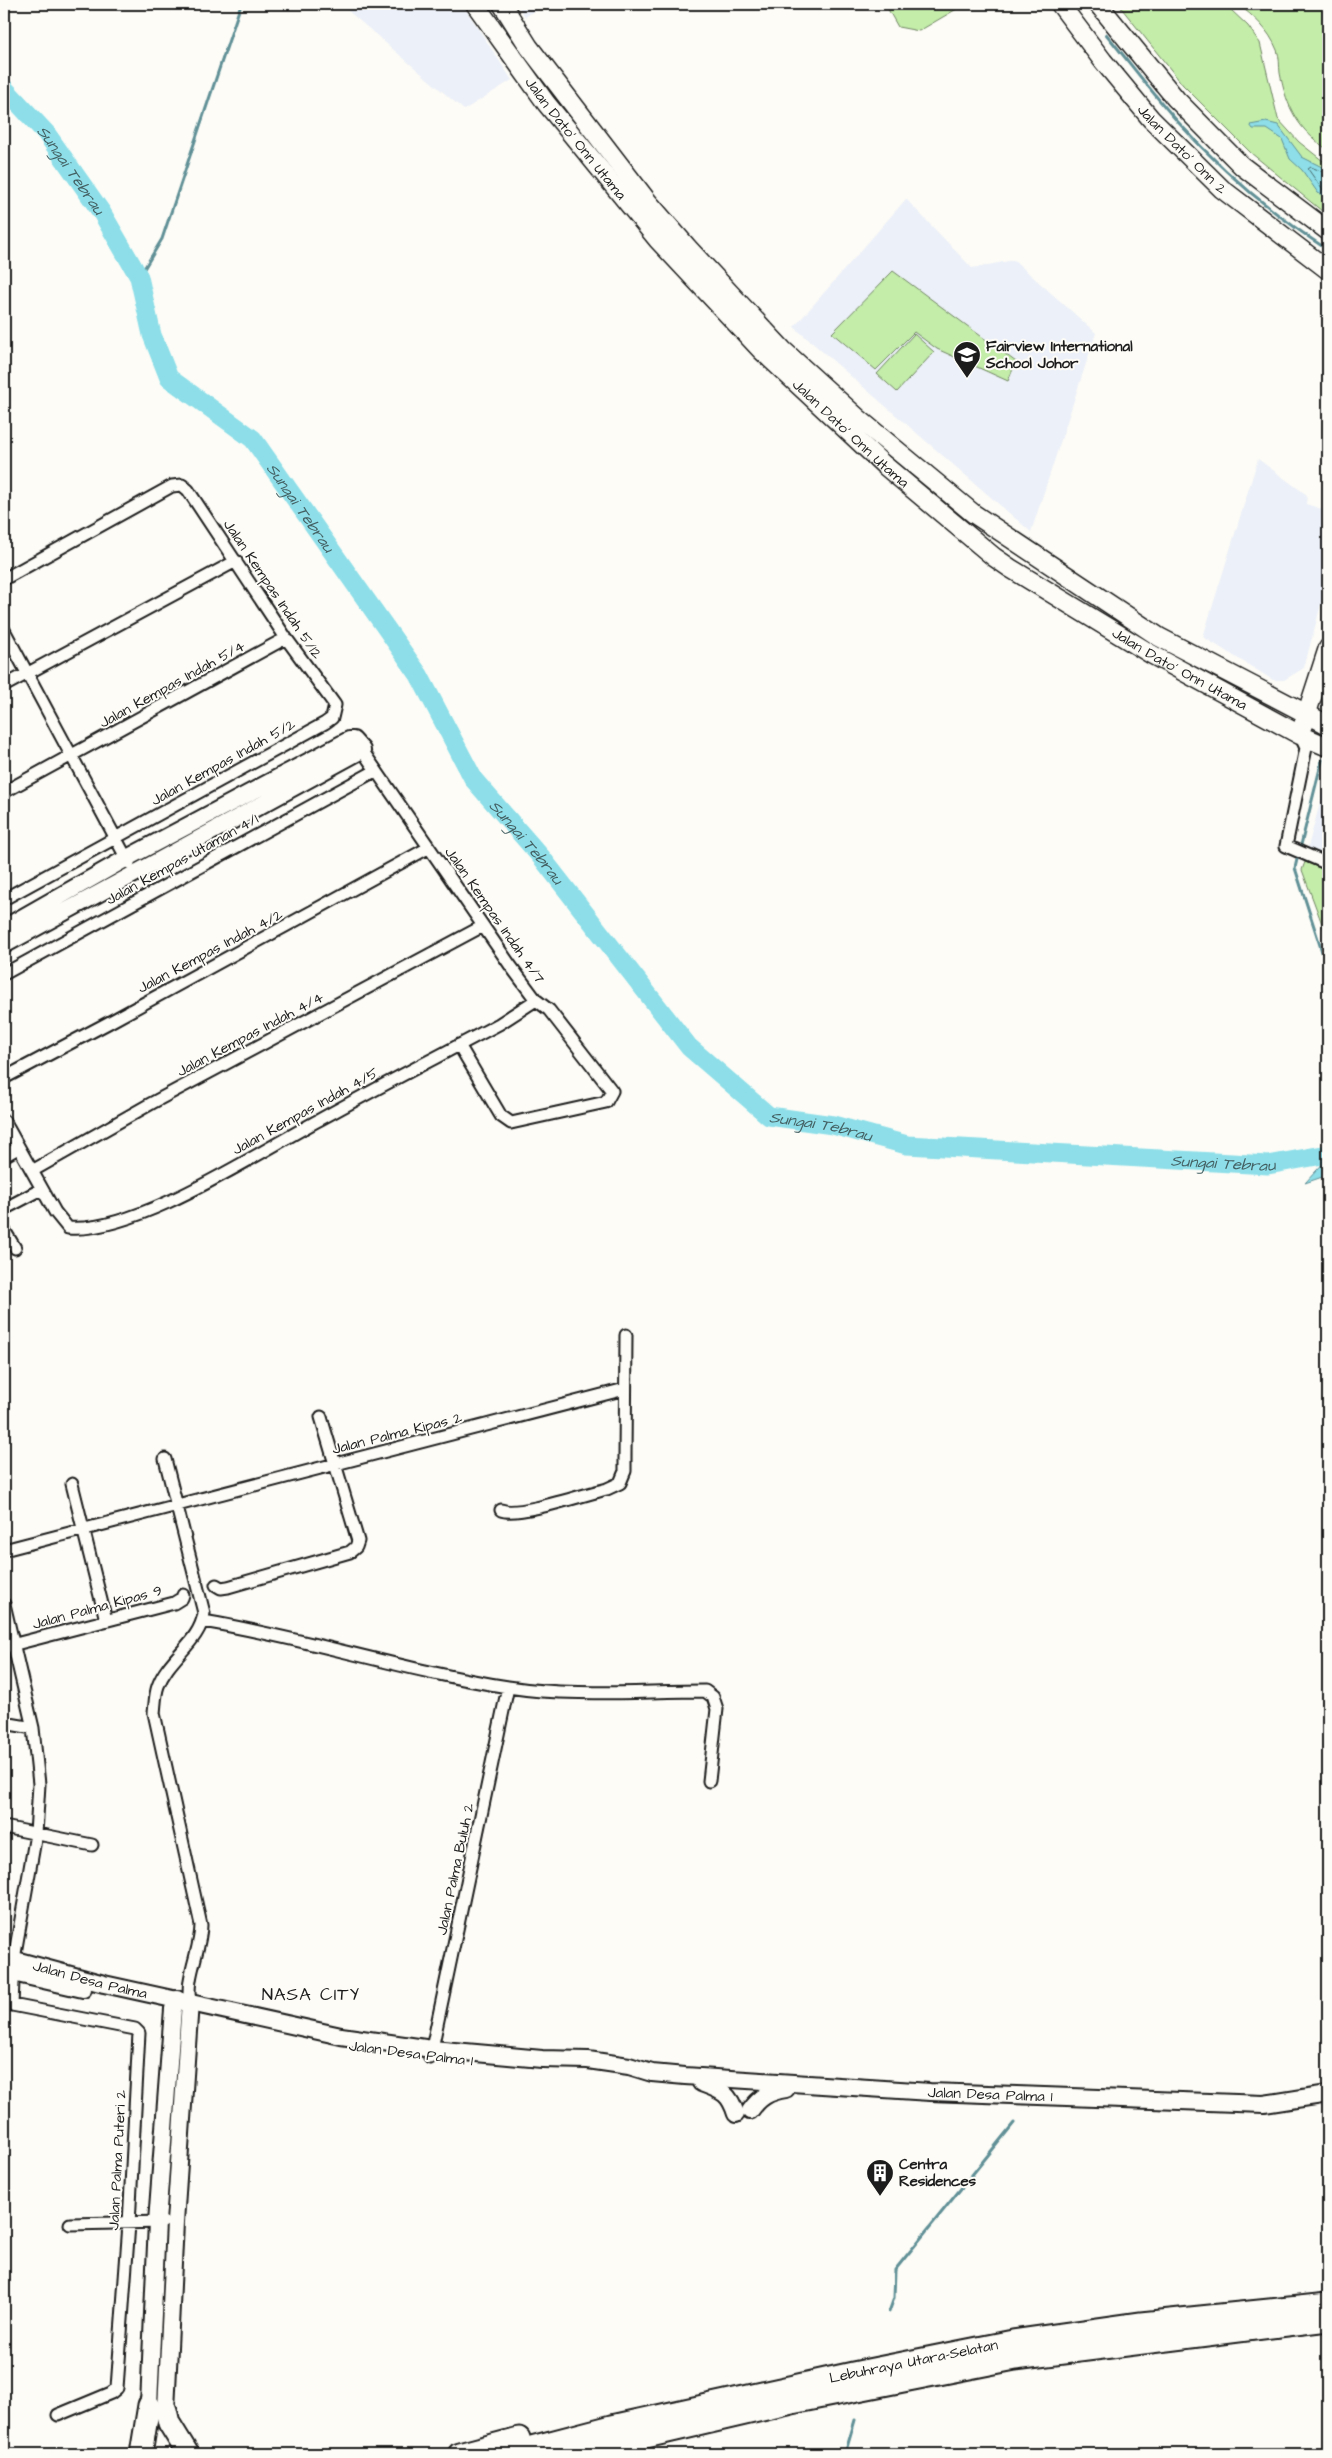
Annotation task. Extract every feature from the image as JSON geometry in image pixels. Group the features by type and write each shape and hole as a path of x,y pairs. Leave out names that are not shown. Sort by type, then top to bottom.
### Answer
{"highway":[{"name":"Lebuhraya Utara–Selatan","path":"505,2454 612,2426 853,2373 1013,2342 1141,2323 1328,2304"},
{"name":"Lebuhraya Utara–Selatan","path":"574,2454 792,2403 1015,2359 1328,2320"},
{"path":"141,2454 157,2408"},
{"path":"157,2408 169,2423 188,2454"},
{"path":"459,2454 548,2431 576,2427 612,2426"}],"main road":[{"name":"Jalan Dato' Onn Utama","path":"475,4 546,102 658,240 762,351 884,465 1002,562 1151,654 1300,735 1328,747"},
{"name":"Jalan Dato' Onn Utama","path":"502,4 535,55 648,202 783,350 858,418 974,514 1159,637 1328,725"},
{"name":"Jalan Dato' Onn 2","path":"1060,4 1070,20 1151,119 1222,189 1328,270"},
{"name":"Jalan Dato' Onn 2","path":"1098,4 1176,99 1242,166 1328,231"},
{"path":"962,530 974,514"},
{"path":"1300,735 1328,648"},
{"path":"1259,690 1292,697 1310,687 1321,673"}],"street":[{"name":"Jalan Kempas Indah 5/12","path":"4,580 172,486 182,485 188,490 286,638 335,705"},
{"path":"4,686 236,561"},
{"path":"4,630 135,874"},
{"name":"Jalan Kempas Indah 5/4","path":"4,792 286,638"},
{"name":"Jalan Kempas Indah 5/2","path":"4,899 325,723 332,718 335,705"},
{"path":"1300,735 1306,748 1286,846 1328,864"},
{"path":"4,928 127,858 349,740 353,740 362,750 4,945"},
{"name":"Jalan Kempas Indah 4/7","path":"362,750 428,848 536,1000 548,1010 612,1091 606,1102 511,1123 501,1116 459,1045"},
{"name":"Jalan Kempas Utaman 4/1","path":"4,974 375,771"},
{"name":"Jalan Kempas Indah 4/2","path":"4,1078 428,848"},
{"name":"Jalan Kempas Indah 4/4","path":"32,1171 152,1103 483,926"},
{"name":"Jalan Kempas Indah 4/5","path":"42,1189 68,1228 80,1229 113,1223 156,1208 459,1045 536,1000"},
{"path":"4,1121 42,1189 4,1209"},
{"path":"4,1156 18,1148"},
{"path":"4,1230 15,1248"},
{"path":"501,1510 509,1513 524,1510 607,1489 620,1483 625,1471 626,1335"},
{"name":"Jalan Palma Kipas 2","path":"4,1550 625,1389"},
{"path":"216,1585 221,1588 228,1587 350,1552 356,1547 358,1541 321,1417"},
{"path":"157,2408 157,2222 183,2003 202,1937 202,1925 154,1713 158,1686 203,1621 204,1613 165,1459"},
{"path":"72,1484 106,1620"},
{"name":"Jalan Palma Kipas 9","path":"9,1646 174,1603 182,1598 183,1594"},
{"path":"4,1604 9,1646 32,1728 39,1784 36,1834 9,1965"},
{"path":"203,1621 251,1629 375,1660 508,1687 557,1692 705,1691 713,1697 717,1709 709,1781"},
{"name":"Jalan Palma Buluh 2","path":"431,2054 508,1687"},
{"path":"4,1723 32,1728"},
{"path":"4,1827 92,1845"},
{"name":"Jalan Desa Palma","path":"9,1965 183,2003"},
{"name":"Jalan Palma Puteri 2","path":"9,1965 11,1999 12,2005 15,2007 135,2029 140,2033 117,2388 110,2393 58,2415"},
{"path":"157,2408 175,2222 183,2003"},
{"name":"Jalan Desa Palma 1","path":"183,2003 372,2051 431,2054 630,2074 652,2073 930,2092 1264,2104 1328,2094"},
{"path":"685,2076 725,2093 743,2113 770,2092 810,2085"},
{"path":"70,2224 175,2222"}],"shaded area":[{"path":"340,4 462,4 512,80 464,110"},
{"path":"517,4 546,4 525,17"},
{"name":"Fairview International School Johor","path":"906,199 972,268 1014,260 1096,333 1031,532 794,327"},
{"path":"1258,459 1307,495 1306,504 1328,511 1328,578 1304,668 1284,680 1273,680 1203,637"},
{"path":"1328,774 1328,869 1304,861"}],"green space":[{"path":"885,4 958,4 960,7 919,31 898,27"},
{"path":"1118,4 1212,4 1230,9 1248,26 1260,43 1278,119 1299,142 1323,161 1328,162 1328,216 1251,153 1183,85"},
{"path":"1237,4 1328,4 1328,150 1301,126 1290,108 1280,73 1278,53 1270,36 1249,13"},
{"path":"893,271 1016,362 1008,381 937,349 914,332 876,370 832,333"},
{"path":"914,334 934,352 897,392 877,374"},
{"path":"1305,862 1328,871 1328,940 1302,870"}],"water":[{"path":"1266,122 1278,125 1302,157 1328,170 1328,198 1318,193 1302,170 1290,159 1282,139 1267,129 1253,129 1250,125"},
{"path":"1328,1158 1328,1175 1305,1183"}],"waterway":[{"path":"139,277 162,239 241,4"},
{"path":"1106,34 1169,111 1212,157 1268,207 1328,250"},
{"name":"Sungai Tebrau","path":"4,88 46,133 102,213 139,277 152,335 169,378 253,439 419,675 474,780 542,858 689,1047 769,1116 833,1125 907,1145 1268,1165 1328,1154"},
{"path":"1300,849 1322,760"},
{"path":"1298,855 1295,868 1328,970"},
{"path":"889,2312 894,2298 895,2270 1014,2123"},
{"path":"845,2454 855,2420"}],"place":[{"name":"Fairview International School Johor","path":"967,379"},
{"name":"Centra Residences","path":"880,2197"}],"district":[{"name":"NASA CITY","path":"311,1994"}]}
